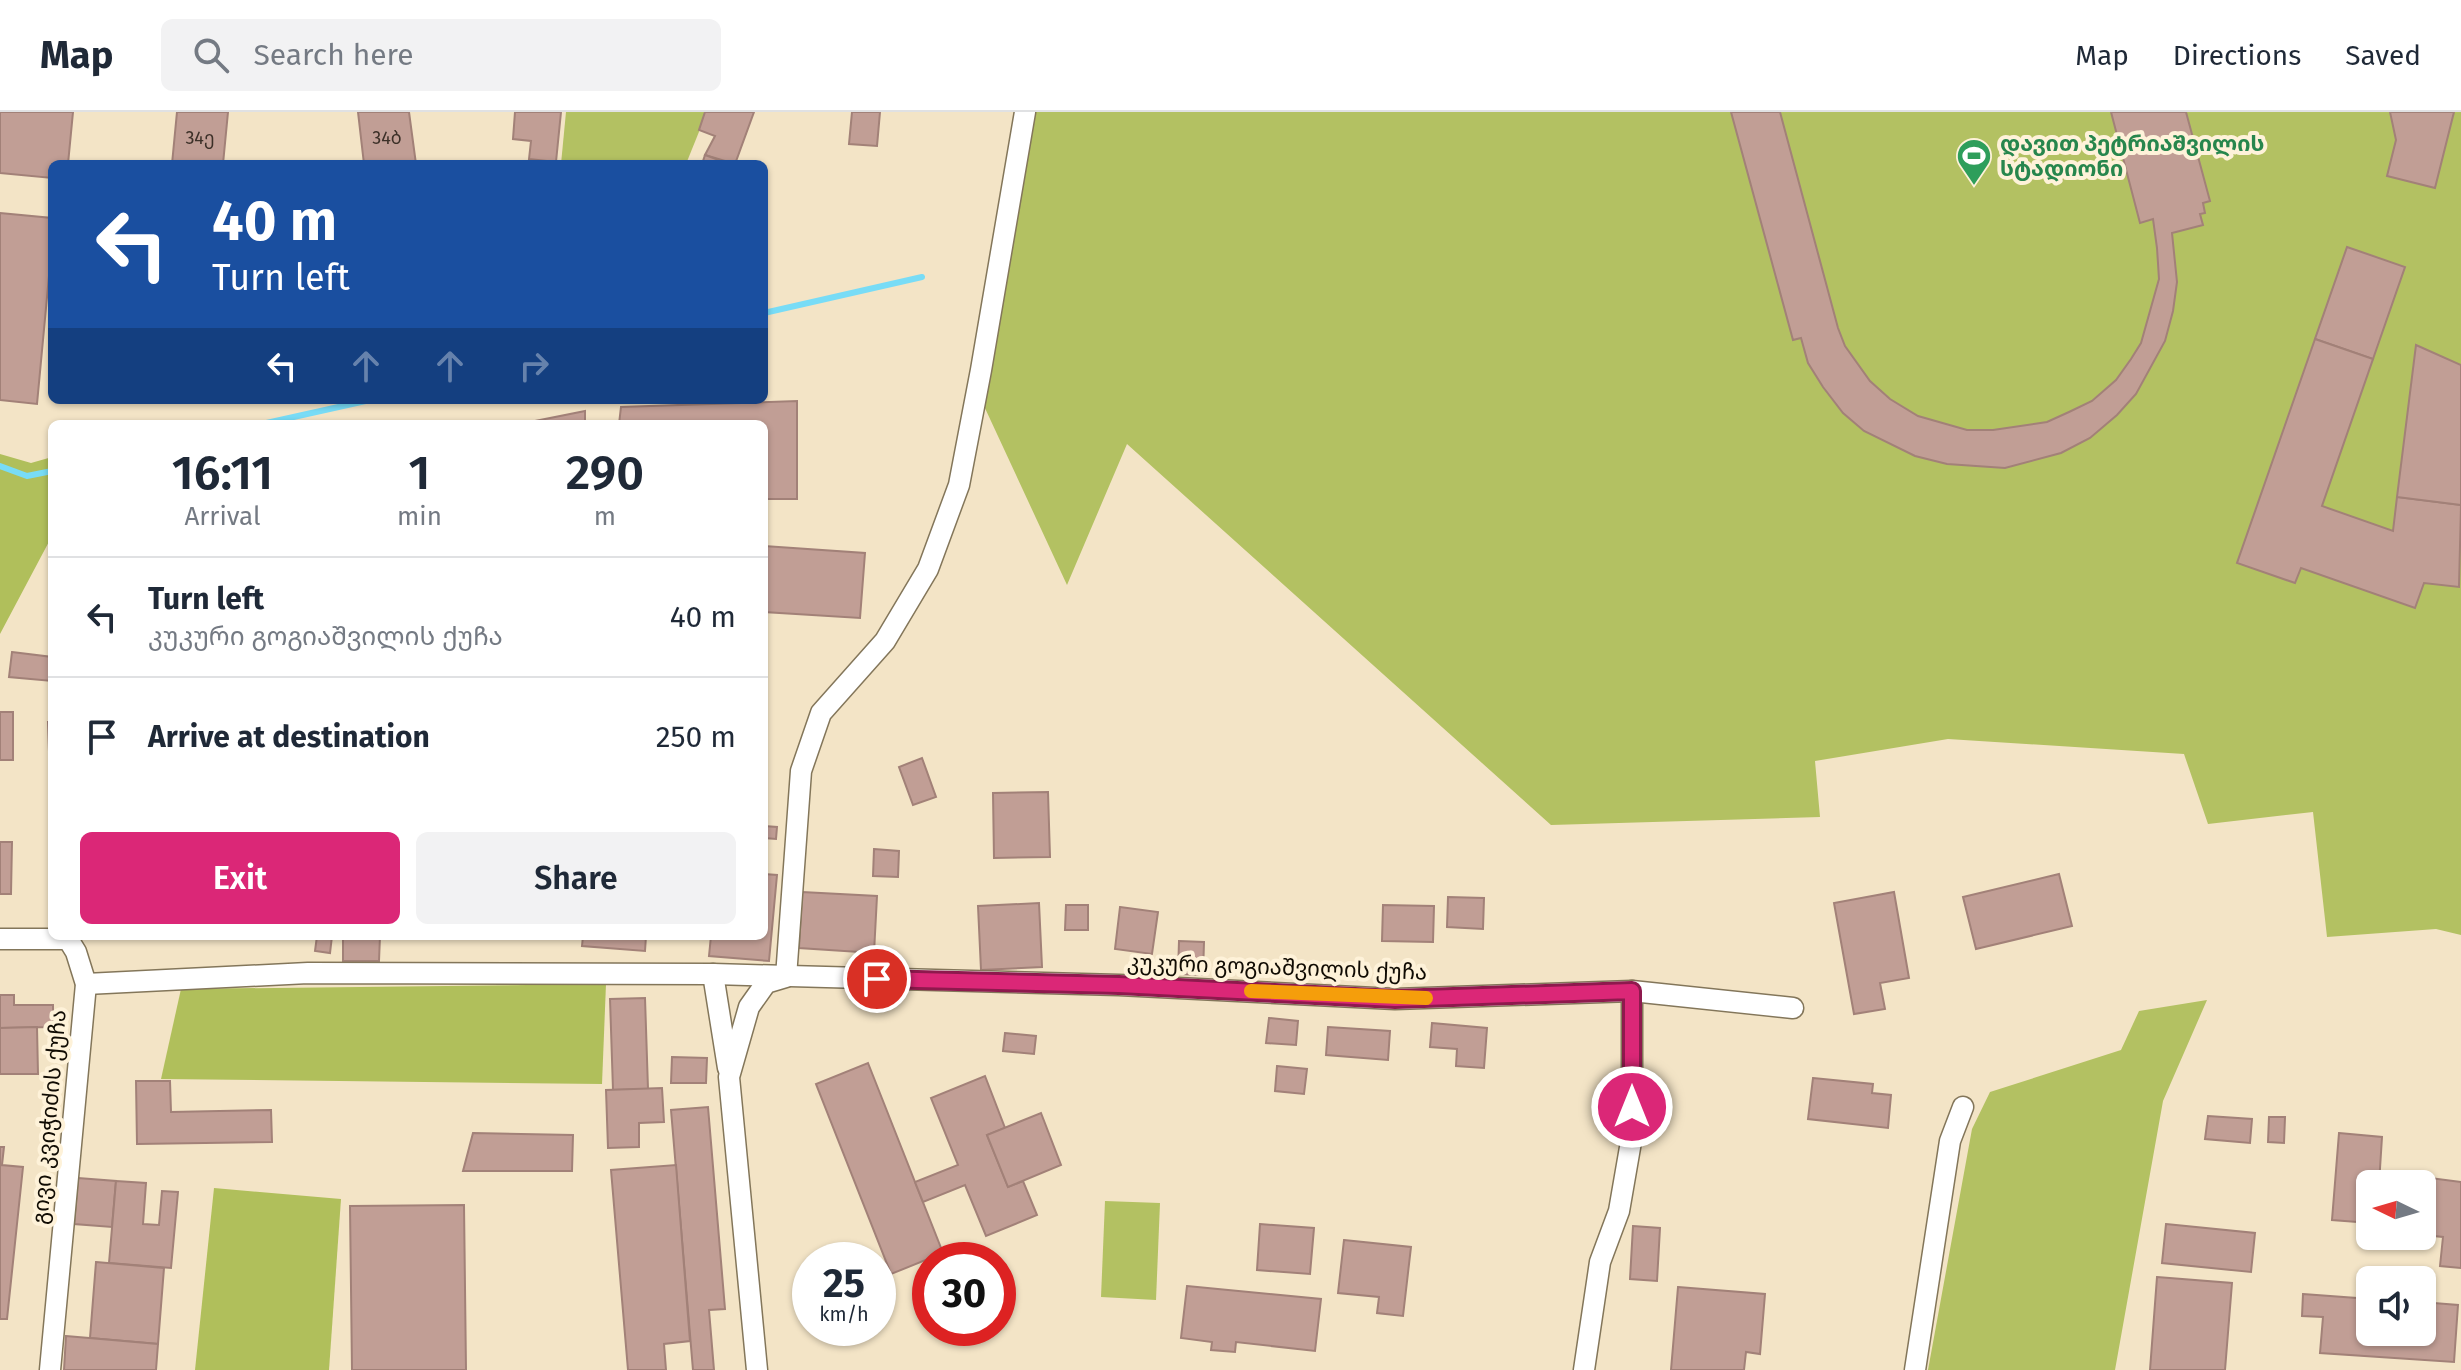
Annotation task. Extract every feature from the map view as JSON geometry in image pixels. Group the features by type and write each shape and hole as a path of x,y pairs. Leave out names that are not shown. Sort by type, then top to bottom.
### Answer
{"street":[{"path":"729,1077 749,1007 766,983 786,977 801,771 821,713 885,641 928,569 959,485 1025,112"},
{"name":"გივი კვიჭიძის ქუჩა","path":"0,939 48,939"},
{"name":"გივი კვიჭიძის ქუჩა","path":"50,1370 86,984 76,952 69,940"},
{"name":"კუკური გოგიაშვილის ქუჩა","path":"86,984 308,973 713,974 1119,985 1395,999 1632,991 1793,1008"},
{"path":"713,974 729,1077 757,1370"},
{"path":"1584,1370 1600,1262 1619,1211 1632,1136 1632,991"},
{"path":"1915,1370 1950,1141 1963,1107"}],"green space":[{"path":"566,112 707,112 688,160 561,160"},
{"path":"1031,112 2461,112 2461,935 2436,929 2327,937 2313,812 2208,824 2184,754 1948,739 1815,761 1820,817 1551,825 1127,444 1067,585 984,406"},
{"path":"0,454 31,463 48,458 48,544 0,634"},
{"path":"606,984 602,1084 161,1079 181,989"},
{"path":"2207,1000 2163,1101 2115,1370 1928,1370 1972,1129 1990,1092 2121,1050 2139,1011"},
{"path":"214,1188 341,1199 329,1370 195,1370"},
{"path":"1105,1201 1160,1203 1156,1300 1101,1297"}],"building":[{"path":"0,112 73,112 68,160 48,160 48,178 0,173"},
{"path":"177,112 228,112 223,160 172,160"},
{"path":"358,112 409,112 415,160 364,160"},
{"path":"515,112 561,112 556,160 529,159 531,141 513,139"},
{"path":"705,112 754,112 736,160 705,155 715,136 699,130"},
{"path":"852,112 880,112 877,146 849,144"},
{"path":"1731,112 1780,112 1838,328 1845,346 1870,381 1890,399 1918,416 1967,430 1993,430 2047,422 2092,401 2116,380 2141,343 2159,279 2157,248 2153,219 2140,223 2111,112 2186,112 2210,201 2203,203 2205,213 2200,214 2203,225 2172,233 2177,282 2173,311 2165,341 2136,394 2090,438 2061,453 2005,468 1947,464 1915,456 1864,431 1843,413 1823,387 1808,363 1801,338 1793,340"},
{"path":"2390,112 2454,112 2435,188 2387,176 2396,140"},
{"path":"0,213 48,218 48,287 37,404 0,400"},
{"path":"2347,247 2405,267 2373,359 2315,339"},
{"path":"2315,339 2373,359 2322,506 2393,531 2397,497 2461,505 2459,587 2424,583 2415,608 2301,568 2295,583 2237,563"},
{"path":"2416,345 2461,365 2461,505 2397,497"},
{"path":"797,401 797,499 768,499 768,420 619,420 621,407"},
{"path":"585,411 585,420 540,420"},
{"path":"768,546 865,553 860,618 768,612"},
{"path":"12,652 48,656 48,681 9,677"},
{"path":"0,712 13,712 13,760 0,760"},
{"path":"922,758 936,797 913,805 899,767"},
{"path":"1048,792 1050,857 994,858 993,793"},
{"path":"768,826 777,827 776,839 768,838"},
{"path":"0,842 12,842 11,894 0,894"},
{"path":"874,849 899,851 898,877 873,876"},
{"path":"768,874 777,875 769,961 709,956 711,940 768,940"},
{"path":"2059,874 2072,926 1976,949 1963,897"},
{"path":"802,892 877,896 874,953 799,948"},
{"path":"1894,892 1909,978 1880,983 1885,1009 1854,1014 1834,903"},
{"path":"1448,897 1484,898 1483,929 1447,927"},
{"path":"1039,903 1042,967 981,970 978,906"},
{"path":"1066,905 1088,905 1088,930 1065,930"},
{"path":"1383,905 1434,906 1433,942 1382,941"},
{"path":"1120,907 1158,912 1152,954 1115,949"},
{"path":"316,940 332,940 330,953 315,951"},
{"path":"343,940 380,940 379,961 343,961"},
{"path":"583,940 646,940 645,951 582,946"},
{"path":"1179,941 1204,942 1203,975 1178,974"},
{"path":"0,995 14,995 14,1005 53,1005 53,1027 0,1028"},
{"path":"645,998 648,1089 613,1090 610,999"},
{"path":"1269,1018 1298,1021 1296,1045 1266,1043"},
{"path":"1432,1023 1487,1028 1484,1068 1456,1066 1457,1049 1430,1047"},
{"path":"37,1027 38,1074 0,1074 0,1028"},
{"path":"1328,1027 1390,1031 1388,1060 1326,1055"},
{"path":"1005,1033 1036,1036 1034,1054 1003,1051"},
{"path":"672,1057 707,1058 706,1083 671,1083"},
{"path":"868,1063 939,1242 912,1242 912,1266 896,1272 896,1242 878,1242 816,1084"},
{"path":"1277,1066 1307,1069 1304,1094 1275,1091"},
{"path":"985,1076 1005,1128 987,1135 1008,1187 1023,1181 1037,1215 986,1236 965,1185 923,1202 915,1182 958,1165 931,1098"},
{"path":"1813,1078 1873,1084 1872,1093 1891,1095 1888,1128 1808,1119"},
{"path":"136,1081 170,1081 171,1112 271,1110 272,1142 137,1144"},
{"path":"662,1088 664,1122 639,1123 639,1147 608,1148 606,1090"},
{"path":"708,1107 725,1309 709,1310 714,1370 693,1370 671,1110"},
{"path":"1041,1113 1061,1165 1008,1187 987,1135"},
{"path":"2208,1116 2252,1119 2250,1143 2205,1139"},
{"path":"2269,1117 2285,1117 2284,1143 2268,1142"},
{"path":"473,1133 573,1135 572,1171 463,1171"},
{"path":"2339,1133 2382,1137 2380,1170 2356,1170 2356,1222 2332,1220"},
{"path":"0,1147 4,1147 2,1165 23,1167 7,1319 0,1319"},
{"path":"676,1165 690,1341 664,1344 666,1370 628,1370 611,1170"},
{"path":"78,1178 116,1181 112,1227 74,1224"},
{"path":"2436,1179 2461,1182 2461,1268 2440,1266 2443,1237 2436,1236"},
{"path":"116,1181 146,1183 143,1224 159,1225 162,1191 178,1192 171,1268 109,1263"},
{"path":"464,1205 466,1370 352,1370 350,1206"},
{"path":"1260,1224 1314,1228 1310,1274 1257,1270"},
{"path":"2166,1224 2255,1233 2251,1272 2162,1263"},
{"path":"1633,1226 1660,1228 1657,1281 1630,1279"},
{"path":"1344,1240 1411,1247 1403,1316 1377,1313 1379,1297 1338,1293"},
{"path":"96,1262 164,1268 158,1344 90,1338"},
{"path":"2157,1277 2232,1283 2225,1370 2150,1370"},
{"path":"1187,1286 1321,1299 1315,1351 1236,1342 1235,1352 1211,1350 1212,1342 1181,1338"},
{"path":"1678,1287 1765,1294 1760,1354 1746,1352 1744,1370 1671,1370"},
{"path":"2303,1294 2356,1298 2356,1346 2436,1346 2436,1303 2458,1305 2454,1362 2320,1353 2323,1317 2302,1316"},
{"path":"66,1336 158,1344 156,1370 64,1370"}],"waterway":[{"path":"768,312 922,277"},
{"path":"280,420 352,404"},
{"path":"0,466 27,476 48,472"}],"slow traffic":[{"path":"1251,991 1426,998"}],"place":[{"name":"დავით პეტრიაშვილის სტადიონი","path":"1974,187"}],"route":[{"path":"877,979 1119,985 1395,999 1632,991 1632,1107"}]}
